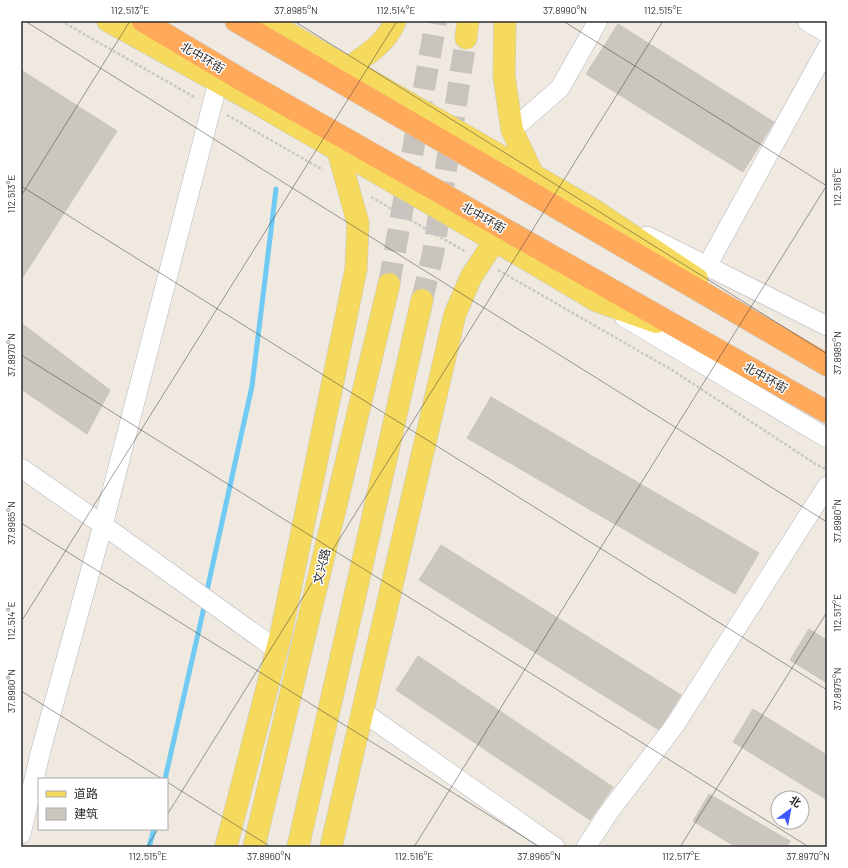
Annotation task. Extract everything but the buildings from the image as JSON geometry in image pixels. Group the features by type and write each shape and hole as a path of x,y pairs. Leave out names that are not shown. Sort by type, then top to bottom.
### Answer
{"highway":[{"name":"北中环街","path":"143,21 247,83 827,412"},
{"path":"236,21 823,362"}],"main road":[{"path":"108,21 258,104 597,301 689,334"},
{"path":"268,21 594,210 823,362"},
{"path":"348,68 384,41 395,21"},
{"path":"505,21 504,76 512,130 533,175"},
{"path":"226,847 283,626 356,269 358,222 338,151"},
{"path":"331,847 455,314 471,277 490,248 497,242"},
{"name":"文兴路","path":"254,847 389,284"},
{"path":"298,847 422,300"}],"street":[{"path":"512,130 560,88 598,21"},
{"path":"807,21 827,33"},
{"path":"707,266 827,48"},
{"path":"21,834 41,750 103,525 218,82"},
{"path":"594,210 827,326"},
{"path":"597,301 827,438"},
{"path":"21,468 277,650"},
{"path":"586,847 609,812 675,725 827,486"},
{"path":"363,712 555,847"}],"path":[{"path":"61,21 672,370 827,470"}],"waterway":[{"path":"206,595 252,386 276,189"},
{"path":"165,778 205,603"},
{"path":"149,847 154,830"}],"tunnel":[{"path":"389,284 436,21"},
{"path":"422,300 433,254 466,38"}]}
